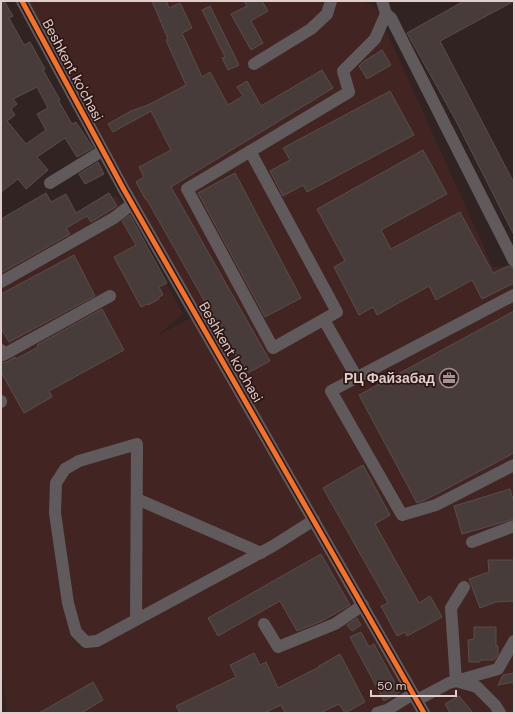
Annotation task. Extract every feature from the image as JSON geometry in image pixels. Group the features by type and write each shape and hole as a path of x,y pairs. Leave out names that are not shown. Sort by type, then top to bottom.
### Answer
{"street":[{"name":"Beshkent ko'chasi","path":"22,1 102,151 424,713"},
{"path":"254,64 311,30 327,14 331,1"},
{"path":"382,1 386,14 391,18 514,261"},
{"path":"250,151 338,312 273,348 187,189 250,151 349,92 343,71 375,39 386,14"},
{"path":"50,183 102,151"},
{"path":"1,282 114,218 132,204"},
{"path":"514,295 331,391 402,515 436,505 514,465"},
{"path":"1,350 4,355 110,296"},
{"path":"324,320 357,378"},
{"path":"136,620 137,444 79,462 65,469 56,483 55,513 59,547 68,603 76,632 86,642 98,641 261,553 314,520"},
{"path":"137,499 261,553"},
{"path":"472,542 514,526"},
{"path":"456,681 451,608 464,587"},
{"path":"264,624 278,647 335,624 363,605"},
{"path":"378,713 449,683 498,669 514,641"},
{"path":"456,681 477,687 495,705 500,713"}],"shaded area":[{"path":"23,1 360,1 375,6 493,267 514,266 514,713 7,713 1,664 1,259 116,195 128,212 183,314 157,336 192,317 17,5"}],"building":[{"path":"1,1 4,1 13,16 9,18 24,45 30,42 45,69 43,70 60,100 58,100 72,124 76,122 93,148 77,157 65,138 37,157 48,170 26,189 18,179 1,192","holes":["37,87 48,108 37,114 46,130 26,144 7,121 15,115 11,109 17,104 13,99"]},
{"path":"152,1 166,1 169,8 180,3 192,28 182,33 202,77 210,72 228,105 243,96 237,87 247,81 261,106 322,70 333,88 171,187 270,361 246,374 136,182 144,177 139,167 171,150 151,111 113,132 108,124 131,111 148,105 186,85 166,40 168,39"},
{"path":"244,1 262,1 268,11 251,21 263,43 251,50 231,14 247,6"},
{"path":"464,1 514,1 440,41 514,183 514,235 455,119 407,33"},
{"path":"210,6 239,65 228,70 222,58 225,57 202,10"},
{"path":"382,50 391,65 367,79 359,66"},
{"path":"390,91 414,135 307,192 303,185 283,196 270,171 290,160 283,148"},
{"path":"423,150 447,194 381,230 391,249 460,212 493,273 508,266 514,268 514,283 482,299 472,280 436,300 429,286 377,315 373,307 359,315 334,267 345,261 317,209"},
{"path":"98,162 104,174 85,184 79,174"},
{"path":"235,173 301,298 265,317 198,193"},
{"path":"46,193 51,202 66,194 76,213 109,193 117,206 91,222 87,216 66,228 70,234 1,273 1,219"},
{"path":"130,215 167,283 159,287 163,295 159,297 159,299 141,307 114,257 136,245 122,221"},
{"path":"74,255 95,296 9,342 1,328 1,294"},
{"path":"102,309 124,350 49,391 52,397 24,413 1,372 1,363 7,362 15,357 16,359 38,347 37,345"},
{"path":"514,311 514,453 417,503 359,395"},
{"path":"363,465 390,515 375,524 419,603 430,596 442,617 407,636 405,632 397,636 381,606 388,603 323,488"},
{"path":"510,489 514,503 514,519 462,534 454,506"},
{"path":"321,554 350,605 322,621 297,631 280,601 218,636 208,618"},
{"path":"488,560 514,560 514,601 496,602 480,608 469,579 489,572"},
{"path":"357,618 361,625 352,631 347,625"},
{"path":"474,627 496,627 496,646 498,646 498,655 494,660 469,662 468,640 474,639"},
{"path":"361,632 369,647 374,644 400,692 384,701 350,637"},
{"path":"254,653 260,665 266,662 278,688 319,667 340,654 365,702 345,713 339,704 320,713 285,713 281,705 264,713 180,713 176,706 236,677 230,665"},
{"path":"514,673 514,682 498,685 503,675"},
{"path":"93,682 103,700 81,713 39,713"},
{"path":"459,696 473,713 450,713 445,704"}],"cycle path":[{"path":"22,1 123,188 424,713"}],"place":[{"name":"РЦ Файзабад","path":"449,378"}]}
